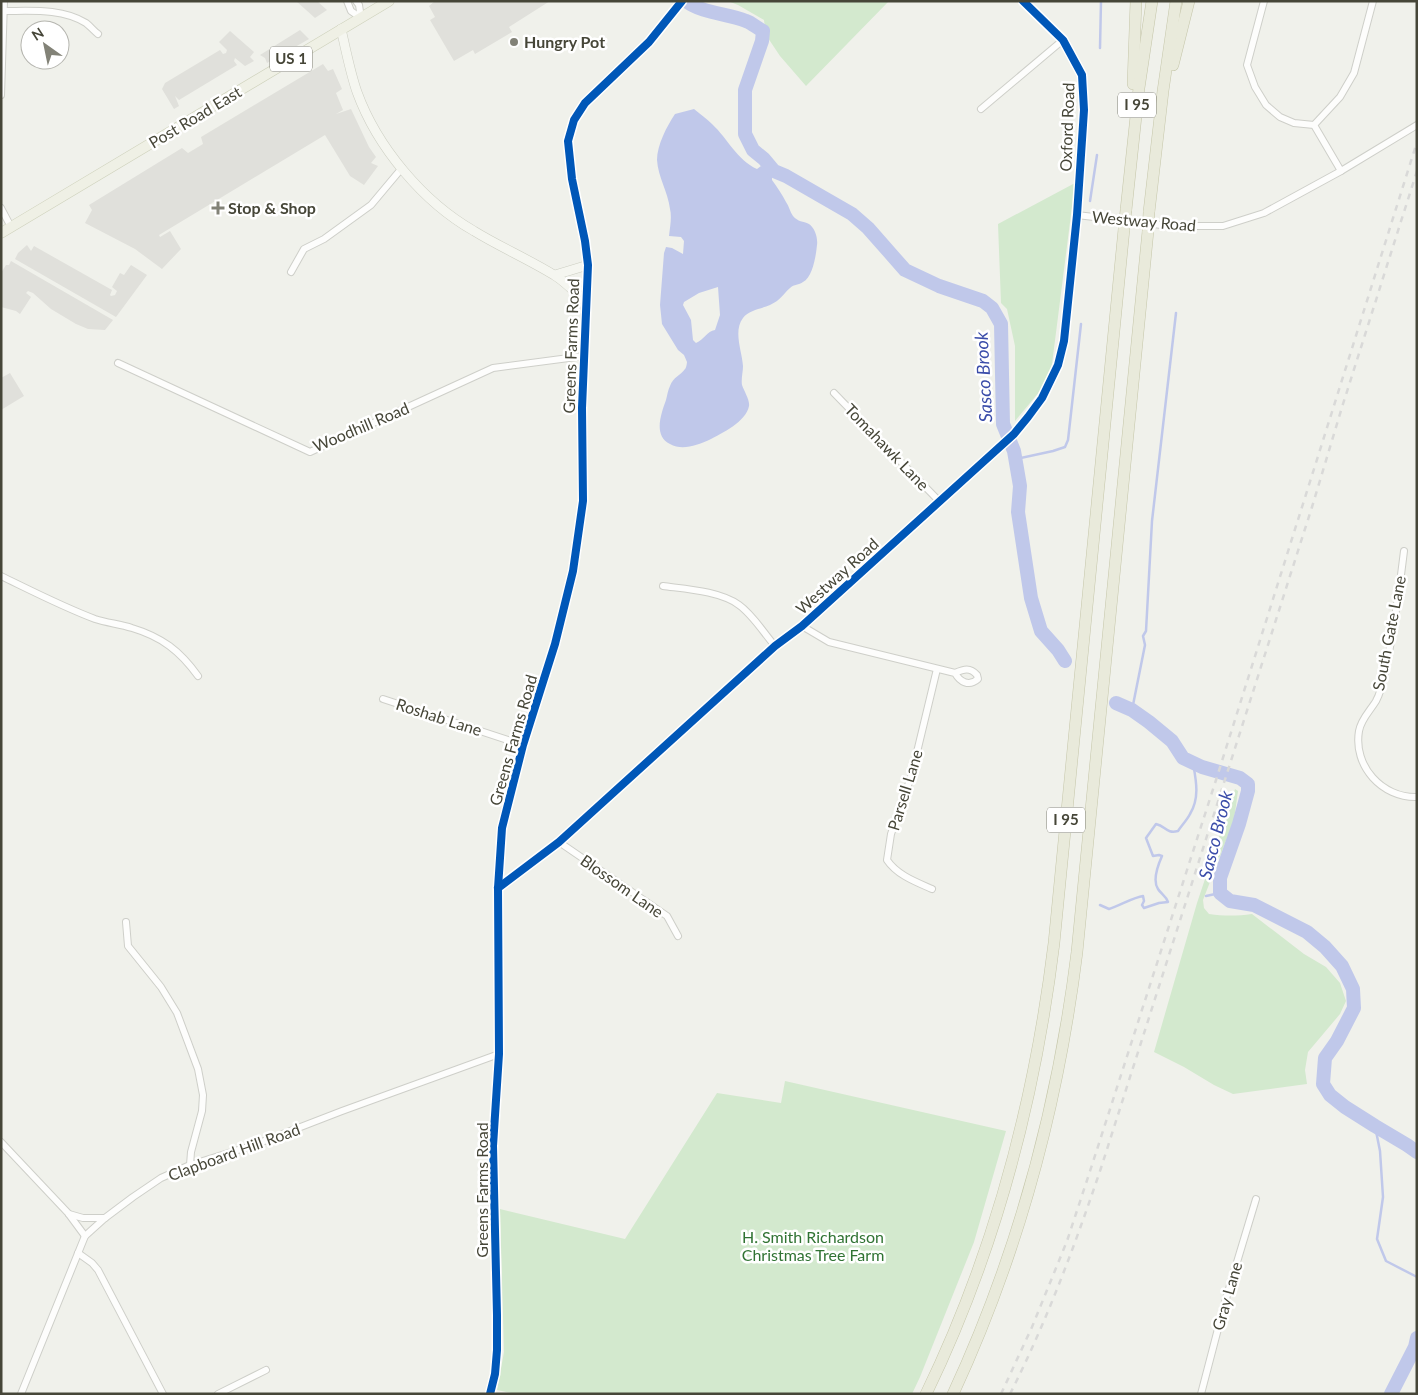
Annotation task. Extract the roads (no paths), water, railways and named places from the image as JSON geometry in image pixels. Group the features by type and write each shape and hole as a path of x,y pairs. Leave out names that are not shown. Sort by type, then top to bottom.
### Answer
{"highway":[{"path":"1130,173 1136,1"},
{"name":"I 95","path":"926,1394 966,1304 994,1223 1032,1084 1042,1028 1057,914 1139,88 1152,1"},
{"name":"I 95","path":"952,1394 988,1313 1025,1205 1048,1122 1066,1028 1079,933 1149,212 1159,120 1176,1"},
{"path":"1159,120 1189,1"}],"main road":[{"name":"Post Road East","path":"1,233 389,1"}],"street":[{"path":"1,95 4,1"},
{"path":"347,1 351,11 361,18"},
{"path":"356,1 359,5 361,18"},
{"name":"Oxford Road","path":"1024,1 1063,40 1082,75 1084,110 1077,215"},
{"path":"1264,1 1247,65 1255,87 1266,105 1280,117 1294,123 1314,125"},
{"path":"1314,125 1340,97 1354,73 1373,1"},
{"name":"Greens Farms Road","path":"490,1394 495,1374 497,1350 493,1146 499,1054 498,888 502,828 523,745 555,644 573,571 583,501 582,408 588,265 572,179 568,141 574,120 585,103 649,42 680,3"},
{"path":"4,11 44,12 71,16 87,24 98,34"},
{"path":"341,30 352,76 363,107 377,134 402,168 436,204 462,224 555,276 586,302"},
{"path":"981,109 1063,40"},
{"path":"1314,125 1341,171"},
{"name":"Westway Road","path":"498,888 560,842 774,646 802,626 1014,434 1042,398 1058,365 1064,341 1077,215 1170,226 1223,226 1264,213 1341,171 1417,125"},
{"path":"291,272 304,249 324,238 371,205 402,168"},
{"path":"1,208 11,227"},
{"path":"555,276 588,265"},
{"name":"Woodhill Road","path":"118,363 310,452 493,368 584,356"},
{"name":"Tomahawk Lane","path":"834,393 939,501"},
{"name":"South Gate Lane","path":"1404,551 1397,613 1381,690 1362,722 1359,740 1362,762 1378,784 1402,796 1417,797"},
{"path":"1,576 97,620 154,635 173,648 188,662 198,676"},
{"path":"663,586 717,595 737,604 751,616 774,646"},
{"path":"802,626 830,642 955,673"},
{"name":"Parsell Lane","path":"932,889 892,868 888,860 891,834 911,777 937,668"},
{"name":"Roshab Lane","path":"383,699 523,745"},
{"name":"Blossom Lane","path":"560,842 667,916 678,936"},
{"path":"126,922 128,946 161,987 177,1012 198,1069 203,1095 202,1112 191,1152 190,1165"},
{"name":"Clapboard Hill Road","path":"21,1394 85,1236 105,1218 161,1178 190,1165 254,1145 499,1054"},
{"path":"1,1142 68,1213 85,1236"},
{"name":"Gray Lane","path":"1201,1394 1224,1302 1256,1198"},
{"path":"68,1213 82,1218 105,1218"},
{"path":"78,1253 98,1270 164,1394"},
{"path":"218,1394 266,1370"}],"water":[{"path":"694,109 718,130 744,160 757,169 761,166 772,176 772,180 793,216 813,228 816,233 817,242 816,254 809,276 801,283 792,287 774,303 748,313 740,323 738,335 743,366 742,385 749,401 747,412 738,422 720,434 700,444 685,447 670,444 662,436 660,430 662,412 669,388 673,380 685,369 687,362 662,324 660,305 666,247 683,254 684,241 681,237 669,236 671,212 657,160 661,142 675,114","holes":["718,287 720,315 715,330 696,343 693,340 691,320 683,305 684,302 699,293"]}],"waterway":[{"name":"Sasco Brook","path":"686,1 708,11 746,21 763,31 762,41 745,90 745,134 753,150 774,171 852,214 868,228 905,270 939,286 983,301 992,308 1001,324 1003,424 1014,451 1020,486 1018,512 1031,598 1041,631 1065,661"},
{"path":"1100,48 1101,1"},
{"path":"1090,201 1097,155"},
{"path":"1132,710 1145,645 1143,636 1146,631 1152,521 1176,313"},
{"path":"1016,459 1065,447 1068,440 1081,324"},
{"name":"Sasco Brook","path":"1116,703 1132,710 1149,722 1172,741 1183,758 1202,767 1240,778 1248,784 1248,791 1239,824 1220,878 1220,893 1230,901 1254,905 1307,932 1325,947 1342,966 1353,989 1354,1008 1337,1041 1325,1058 1323,1084 1330,1095 1345,1107 1417,1152"},
{"path":"1100,905 1109,909 1143,896 1144,901 1142,905 1144,908 1168,902 1156,885 1156,872 1162,856 1153,856 1146,838 1156,824 1168,831 1178,831 1189,816 1196,795 1193,763"},
{"path":"1206,896 1220,893"},
{"name":"Sasco Brook","path":"1375,1126 1380,1151 1383,1197 1377,1239 1386,1261 1417,1277"},
{"name":"Sasco Brook","path":"1391,1394 1415,1347 1417,1338"}],"railway":[{"path":"1001,1394 1032,1327 1067,1241 1216,780 1417,142"},
{"path":"1010,1394 1060,1282 1101,1168 1417,171"}],"place":[{"name":"Hungry Pot","path":"514,42"},
{"name":"Stop & Shop","path":"218,208"}],"park label":[{"name":"H. Smith Richardson Christmas Tree Farm","path":"813,1246"}]}
